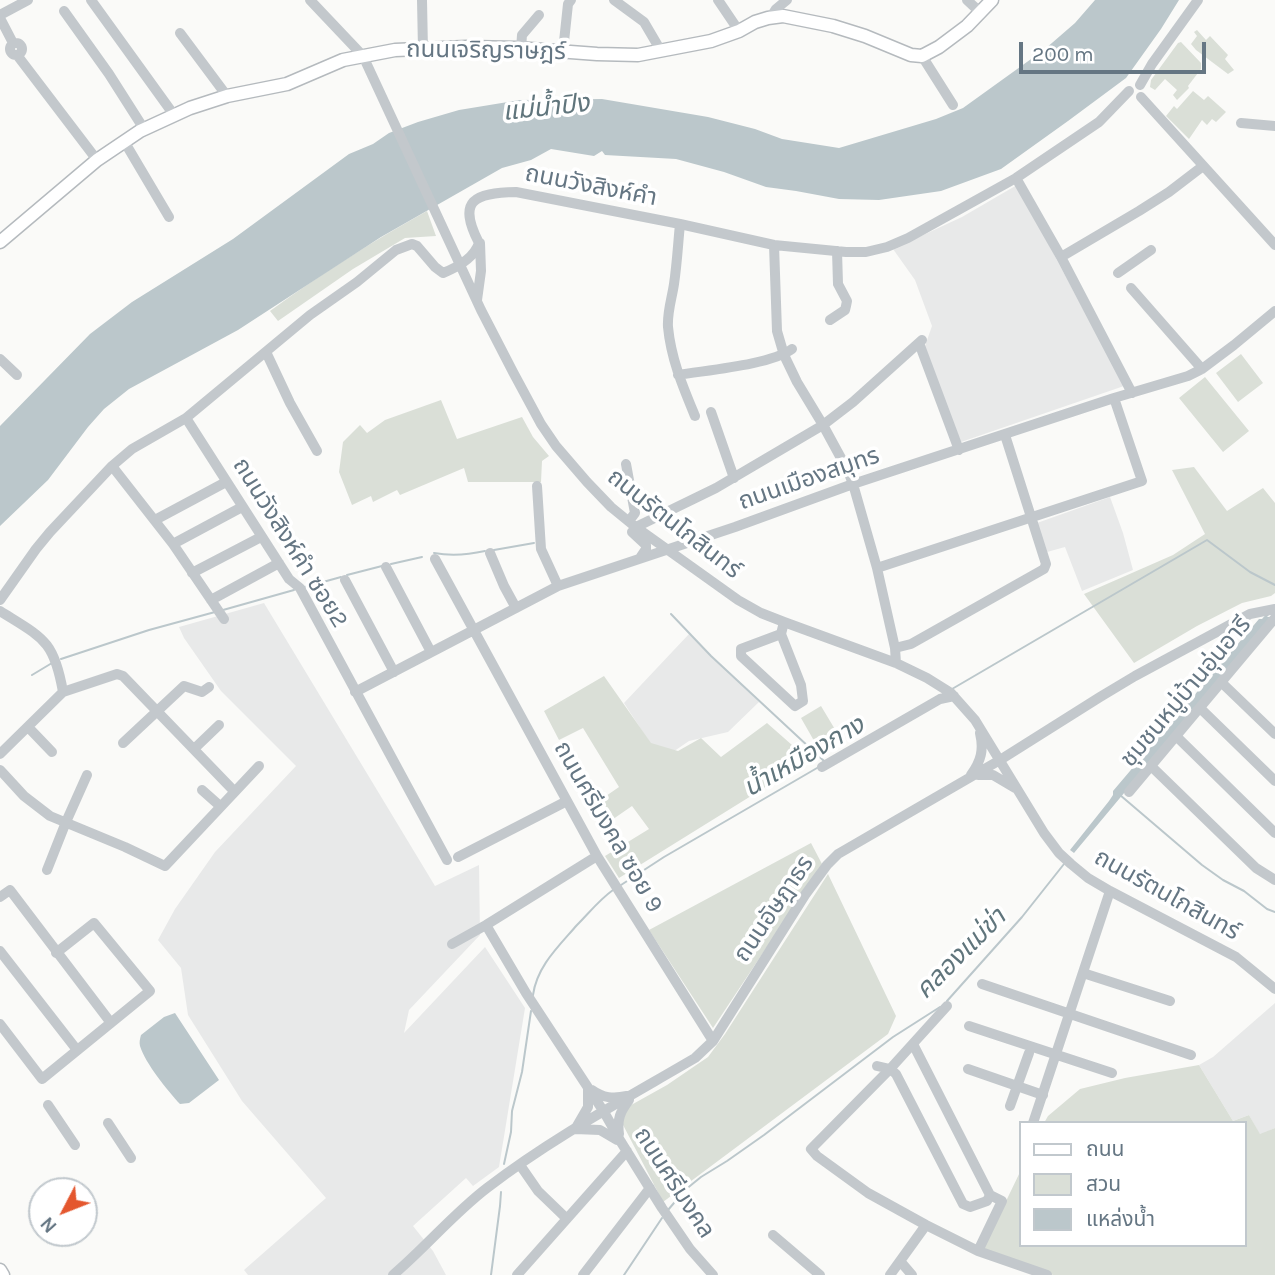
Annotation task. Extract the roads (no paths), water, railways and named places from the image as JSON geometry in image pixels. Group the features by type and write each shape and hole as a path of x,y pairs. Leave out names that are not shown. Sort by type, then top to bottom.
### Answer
{"main road":[{"path":"922,56 952,38 992,0"},
{"name":"ถนนเจริญราษฎร์","path":"0,242 99,159 144,129 174,114 227,96 287,84 343,60 395,50 467,47 638,55 711,41 755,22 783,16 833,26 911,55 922,56"},
{"path":"0,1270 3,1275"}],"street":[{"path":"28,0 0,16 11,52 99,159"},
{"path":"91,0 174,114"},
{"name":"ถนนรัตนโกสินทร์","path":"310,0 363,56 477,300 541,424 556,446 611,507 737,600 761,613 896,663 952,695 977,723 1048,839 1067,860 1088,878 1110,891 1236,957 1275,989"},
{"path":"422,0 423,50"},
{"path":"563,51 568,4 571,0"},
{"path":"614,0 644,22 661,51"},
{"path":"718,0 739,31"},
{"path":"771,17 787,0"},
{"path":"967,0 981,13"},
{"path":"1140,85 1152,64 1199,0"},
{"path":"64,11 144,129"},
{"path":"521,48 522,35 539,15"},
{"path":"180,33 227,96"},
{"path":"922,56 953,106"},
{"path":"1136,83 1144,90 1141,97 1133,98 1129,91 1132,85 1136,83"},
{"name":"ถนนวังสิงห์คำ","path":"480,243 470,220 469,209 475,200 499,192 516,192 774,245 866,252 887,247 928,228 1016,178 1099,122 1129,91"},
{"path":"1141,97 1275,245"},
{"path":"1241,123 1275,126"},
{"path":"124,141 169,217"},
{"path":"1061,257 1169,192 1203,166"},
{"path":"1016,178 1132,393"},
{"path":"680,224 674,285 668,314 673,359 695,416"},
{"path":"0,600 36,549 112,466 132,449 186,418 310,315 396,250 412,244 417,246 443,273 459,259 474,254 480,243"},
{"path":"477,300 481,271 480,243"},
{"path":"774,245 777,331 788,352 797,382 853,484 877,568 896,663"},
{"path":"1118,273 1151,250"},
{"path":"830,320 845,310 847,301 838,284 837,251"},
{"path":"1131,288 1202,369"},
{"name":"ถนนเมืองสมุทร","path":"355,692 558,586 853,484 1170,382 1202,369 1275,311"},
{"path":"632,524 734,478 823,425 921,342 959,450"},
{"path":"265,352 317,451"},
{"path":"678,375 744,365 788,352"},
{"path":"0,359 17,375"},
{"path":"877,568 1142,481 1114,398"},
{"path":"711,412 734,478"},
{"name":"ถนนวังสิงห์คำ ซอย2","path":"186,418 289,579 300,588 447,860"},
{"path":"895,648 911,644 1044,569 1046,565 1006,435"},
{"path":"626,464 635,513 632,524"},
{"path":"112,466 173,544 224,619"},
{"path":"155,520 226,482"},
{"path":"537,486 541,548 558,586"},
{"path":"173,544 242,507"},
{"path":"611,507 628,529 645,542 646,549 640,558"},
{"path":"192,573 261,537"},
{"path":"490,553 516,608"},
{"name":"ถนนศรีมงคล ซอย 9","path":"435,559 597,856 713,1041"},
{"path":"211,600 279,563"},
{"path":"386,567 431,652"},
{"path":"345,580 394,672"},
{"name":"ถนนอัษฎาธร","path":"393,1275 484,1190 575,1129 695,1058 713,1041 805,895 831,860 845,849 1000,760 1100,696 1219,629 1250,614 1275,609"},
{"path":"0,611 46,642 58,665 63,692"},
{"name":"ชุมชนหมู่บ้านอุ่นอารี","path":"1129,792 1275,618"},
{"path":"781,634 741,649 741,656 795,706 803,701 801,685 781,634 784,622"},
{"path":"0,754 63,692 117,674 131,683 234,791"},
{"path":"1221,682 1275,734"},
{"path":"123,743 184,686 202,692 209,687"},
{"path":"822,767 940,699 952,695"},
{"path":"1200,708 1275,781"},
{"path":"970,777 980,761 983,749 977,723"},
{"path":"194,750 219,725"},
{"path":"28,727 52,752"},
{"path":"1177,736 1275,833"},
{"path":"0,770 24,796 50,816 165,866 259,766"},
{"path":"1152,766 1256,868 1273,877"},
{"path":"47,870 87,775"},
{"path":"970,777 993,775 1018,790"},
{"path":"202,790 220,806"},
{"path":"458,857 567,801"},
{"path":"452,944 597,856"},
{"path":"0,898 10,890 111,1023"},
{"path":"1034,1121 1110,891"},
{"path":"0,1024 42,1079 150,991 94,923 56,953"},
{"name":"ถนนศรีมงคล","path":"486,925 662,1208 690,1250 713,1275"},
{"path":"0,951 77,1050"},
{"path":"1083,973 1170,1001"},
{"path":"982,984 1191,1055"},
{"path":"947,1006 890,1069 811,1149 868,1193 926,1225 978,1251 1047,1275"},
{"path":"969,1026 1112,1073"},
{"path":"913,1044 990,1195 1002,1201 978,1251"},
{"path":"1010,1106 1029,1053"},
{"path":"877,1066 890,1069 896,1074 963,1204 970,1207 987,1201 990,1195"},
{"path":"968,1069 1043,1095"},
{"path":"588,1087 606,1098 633,1095"},
{"path":"588,1087 587,1107 575,1129 600,1130 624,1146"},
{"path":"624,1146 619,1115 633,1095"},
{"path":"48,1105 75,1145"},
{"path":"108,1124 131,1158"},
{"path":"517,1275 624,1146"},
{"path":"520,1165 538,1191 566,1218"},
{"path":"583,1275 650,1188"},
{"path":"890,1275 926,1225"},
{"path":"773,1235 820,1275"},
{"path":"900,1261 912,1275"}],"water":[{"name":"แม่น้ำปิง","path":"1095,0 1179,0 1126,78 1001,169 941,191 879,200 839,199 766,187 676,159 605,155 602,151 594,156 551,149 531,160 502,168 381,237 238,330 129,389 104,409 48,480 0,526 0,426 90,334 132,302 233,239 349,154 373,144 389,133 459,110 520,100 602,99 708,117 782,139 839,148 936,119 963,108 1045,49 1075,23"},
{"path":"1275,604 1275,609 1267,617 1271,617 1074,853 1070,850 1109,801 1113,791 1259,619"},
{"path":"175,1013 219,1080 189,1103 180,1104 152,1068 140,1043 141,1035 164,1017"}],"waterway":[{"name":"น้ำเหมืองกาง","path":"952,689 1207,540 1250,572 1275,585"},
{"path":"494,550 534,543"},
{"path":"434,553 459,555 485,551"},
{"path":"391,564 422,557"},
{"path":"347,575 382,566"},
{"path":"305,587 341,577"},
{"path":"223,610 294,590"},
{"path":"61,659 215,612"},
{"path":"671,614 711,656 824,761"},
{"path":"32,675 52,663"},
{"name":"น้ำเหมืองกาง","path":"621,885 817,768"},
{"path":"1120,795 1202,865 1275,912"},
{"name":"คลองแม่ข่า","path":"947,1001 1022,917 1064,864"},
{"name":"น้ำเหมืองกาง","path":"533,995 539,975 550,957 577,925 613,890"},
{"name":"คลองแม่ข่า","path":"668,1210 685,1190 701,1177 764,1135 893,1037 940,1007"},
{"name":"น้ำเหมืองกาง","path":"504,1164 531,1011"},
{"name":"น้ำเหมืองกาง","path":"491,1275 501,1192"},
{"name":"คลองแม่ข่า","path":"624,1275 662,1218"}]}
